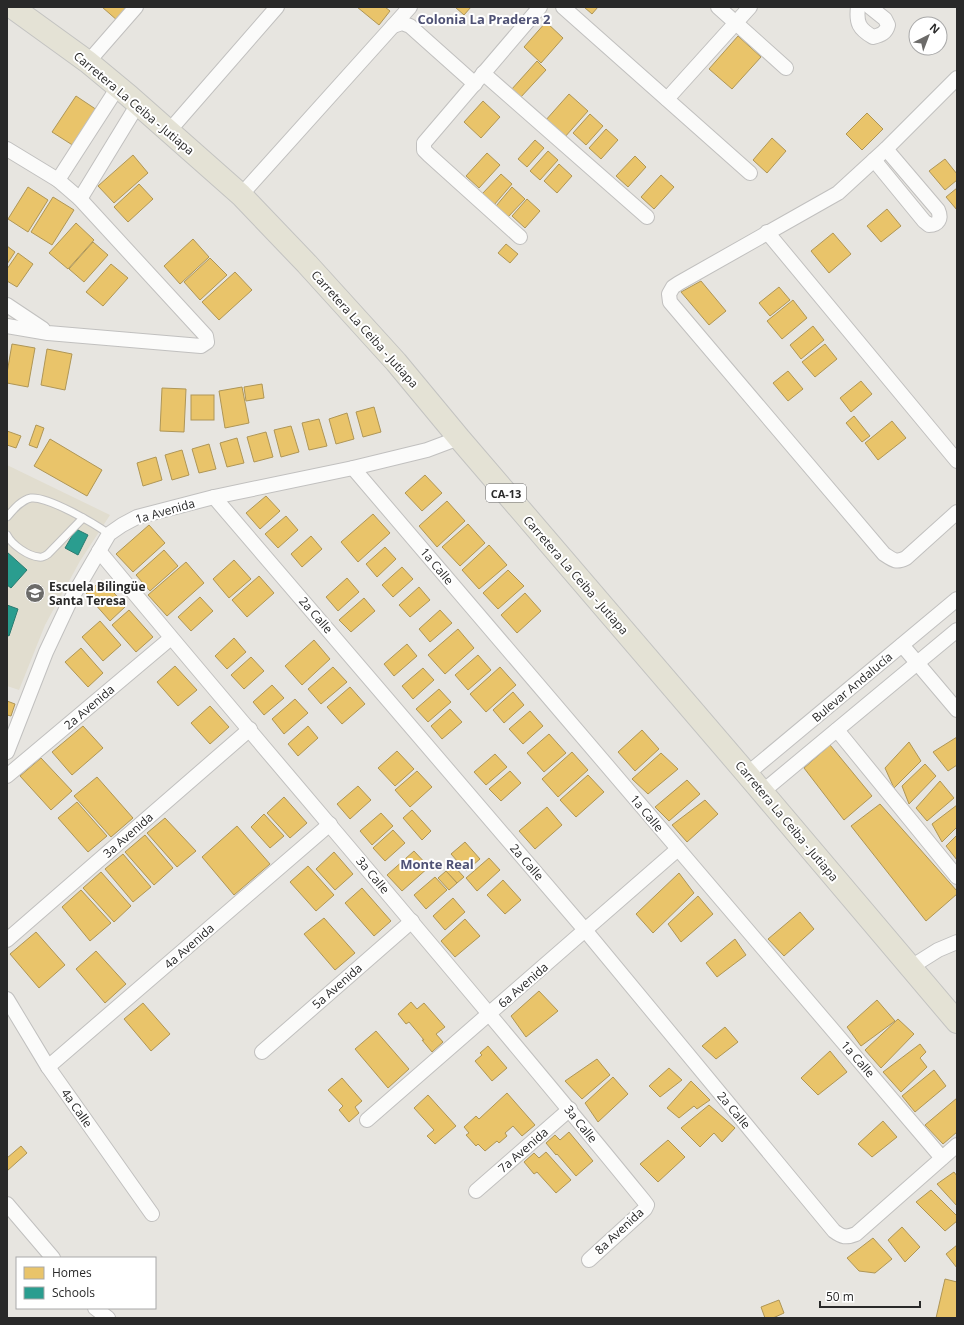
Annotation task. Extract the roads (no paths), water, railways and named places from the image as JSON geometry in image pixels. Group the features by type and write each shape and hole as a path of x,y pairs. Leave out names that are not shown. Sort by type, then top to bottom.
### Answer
{"main road":[{"name":"Carretera La Ceiba - Jutiapa","path":"12,7 88,62 138,104 241,195 313,270 396,362 459,438 957,1022"}],"street":[{"path":"88,62 136,7"},
{"path":"169,132 277,7"},
{"path":"241,195 410,7"},
{"path":"520,237 429,155 424,150 424,143 540,7"},
{"path":"564,7 750,173"},
{"path":"718,7 786,68"},
{"path":"667,99 750,7"},
{"path":"858,7 857,18 860,27 873,37 886,31 888,24 885,19 870,7"},
{"path":"393,26 402,23 410,26 475,84"},
{"path":"484,73 647,217"},
{"path":"957,78 886,149 838,193 679,283 673,287 669,294 670,302 884,554 892,560 900,561 906,558 957,512"},
{"path":"58,180 118,87"},
{"path":"80,199 138,104"},
{"path":"7,149 58,180 80,199 206,336 207,342 201,346 48,333 7,326"},
{"path":"874,160 924,221 929,225 934,225 939,221 940,215 938,210 886,149"},
{"path":"767,232 957,461"},
{"path":"7,305 48,333"},
{"name":"1a Avenida","path":"7,752 21,714 70,601 109,534 137,517 214,497 353,468 426,450 459,438"},
{"name":"1a Calle","path":"353,468 942,1158"},
{"name":"2a Calle","path":"214,497 585,930 834,1231 840,1236 848,1238 856,1234 942,1158"},
{"name":"3a Calle","path":"99,551 570,1109 644,1201"},
{"name":"Bulevar Andalucía","path":"747,774 957,599"},
{"name":"Bulevar Andalucía","path":"762,792 957,630"},
{"name":"2a Avenida","path":"7,776 171,638"},
{"path":"902,645 957,710"},
{"name":"3a Avenida","path":"7,940 250,729"},
{"path":"837,730 957,876"},
{"name":"4a Avenida","path":"48,1067 330,824"},
{"name":"6a Avenida","path":"367,1120 678,849"},
{"name":"5a Avenida","path":"262,1052 412,921"},
{"path":"911,967 938,950 957,942"},
{"name":"4a Calle","path":"7,999 48,1067 152,1214"},
{"name":"7a Avenida","path":"476,1191 570,1109"},
{"path":"942,1158 957,1145"},
{"name":"8a Avenida","path":"589,1260 645,1209 647,1205 644,1201"},
{"path":"7,1204 52,1257"},
{"path":"96,1309 108,1318"}],"lane":[{"path":"7,517 16,506 31,498 48,501 96,525 109,534"},
{"path":"7,535 14,544 32,556 41,558 48,554 83,518"}],"place":[{"name":"Escuela Bilingüe Santa Teresa","path":"35,593"}],"district":[{"name":"Colonia La Pradera 2","path":"484,19"},
{"name":"Monte Real","path":"437,864"}]}
